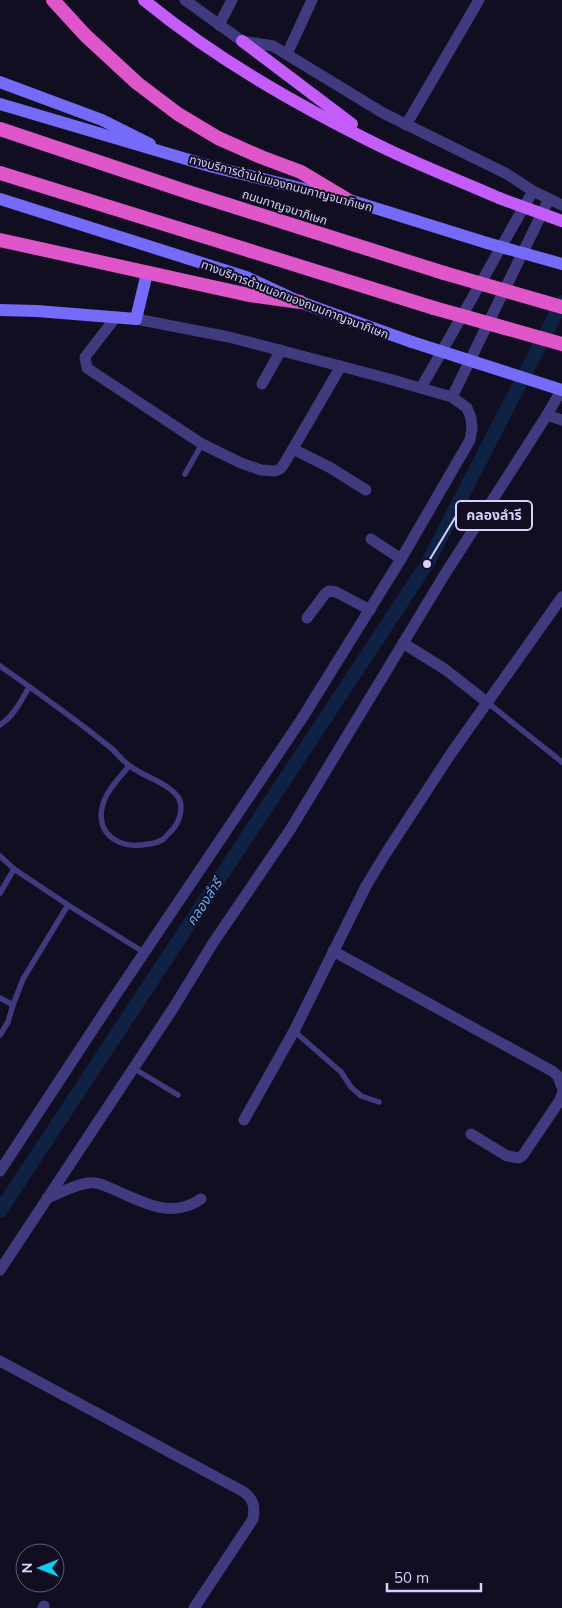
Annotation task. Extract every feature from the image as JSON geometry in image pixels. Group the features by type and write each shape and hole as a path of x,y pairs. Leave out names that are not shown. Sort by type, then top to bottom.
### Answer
{"highway":[{"path":"53,0 85,35 130,77 178,114 218,138 301,172 346,198"},
{"name":"ถนนกาญจนาภิเษก","path":"0,129 200,196 444,273 562,307"},
{"path":"0,173 434,308 562,344"},
{"path":"0,240 249,295 300,302"}],"main road":[{"path":"144,0 168,19 255,78 381,146 499,198 562,221"},
{"path":"242,40 381,146"},
{"path":"0,82 102,120 166,152"},
{"name":"ทางบริการด้านในของถนนกาญจนาภิเษก","path":"0,104 213,167 346,198 487,243 562,264"},
{"name":"ทางบริการด้านนอกของถนนกาญจนาภิเษก","path":"0,200 246,277 300,302 412,342 562,389"},
{"path":"0,310 136,319 147,273"}],"street":[{"path":"185,0 242,40 273,46 383,113 507,174 533,191 562,205"},
{"path":"219,25 232,0"},
{"path":"287,54 312,0"},
{"path":"406,125 479,0"},
{"path":"421,388 533,191"},
{"path":"452,397 549,199"},
{"path":"116,317 85,357 87,368 202,444 241,463 270,472 280,469 341,366"},
{"path":"0,1171 112,999 145,953 301,720 401,559 470,440 472,428 467,408 452,397 229,337 136,319"},
{"path":"262,384 281,350"},
{"path":"0,1270 174,1007 212,943 290,830 403,643 545,419 562,389"},
{"path":"545,419 562,420"},
{"path":"293,449 329,466 366,490"},
{"path":"371,539 401,559"},
{"path":"307,618 329,591 336,592 370,610"},
{"path":"244,1120 294,1031 366,886 386,853 413,810 562,597"},
{"path":"403,643 446,670 488,703"},
{"path":"333,952 552,1071 558,1076 562,1087"},
{"path":"471,1134 507,1156 519,1158 555,1108 562,1094"},
{"path":"47,1198 94,1182 151,1206 167,1209 182,1208 192,1205 201,1199"},
{"path":"0,1361 244,1492 252,1499 255,1509 253,1519 194,1608"}],"lane":[{"path":"185,474 202,444"},
{"path":"0,666 30,686 112,749 129,766 165,786 179,799 182,807 175,827 161,840 154,843 130,846 110,837 103,828 103,803 129,766"},
{"path":"0,725 8,720 19,706 30,686"},
{"path":"488,703 562,762"},
{"path":"0,856 14,870 145,953"},
{"path":"0,893 14,870"},
{"path":"0,1035 8,1022 23,979 68,905"},
{"path":"0,998 13,1005"},
{"path":"294,1031 341,1072 350,1087 361,1096 379,1102"},
{"path":"133,1068 178,1095"}],"waterway":[{"name":"คลองลำรี","path":"0,1211 427,564 562,302"}],"place":[{"name":"คลองลำรี","path":"427,564"}]}
